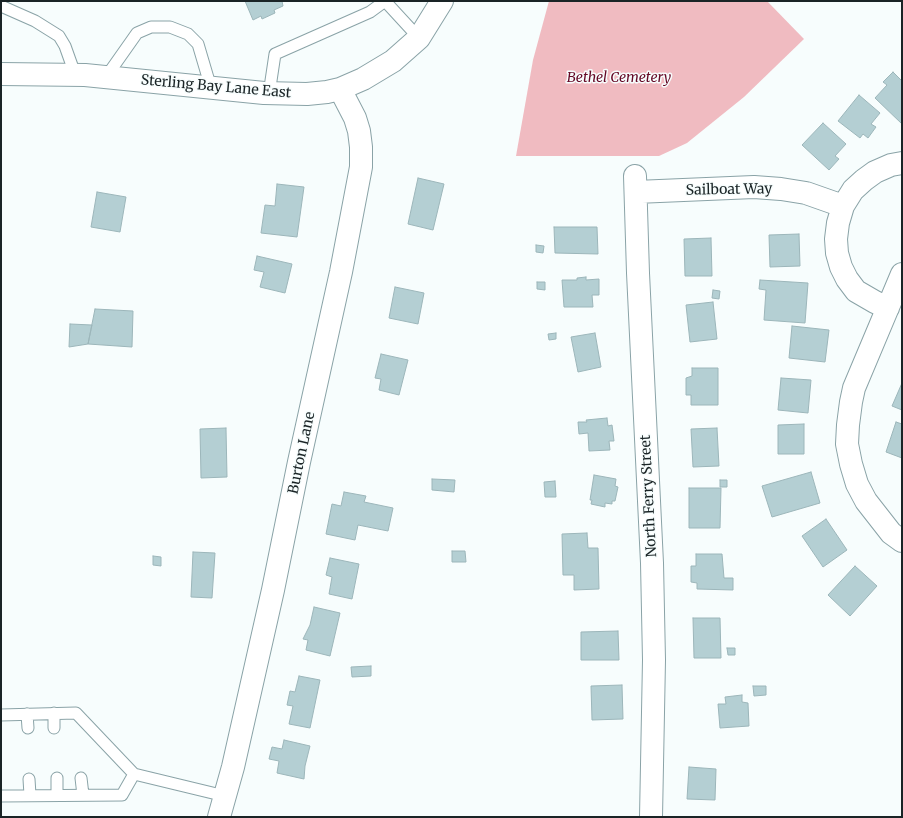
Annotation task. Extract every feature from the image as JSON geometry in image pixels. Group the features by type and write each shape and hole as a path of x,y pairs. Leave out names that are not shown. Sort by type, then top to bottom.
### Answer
{"street":[{"name":"Sterling Bay Lane East","path":"1,74 75,74 269,94 327,92 340,89 363,79 393,61 419,38 442,1"},
{"name":"Burton Lane","path":"219,817 273,590 341,272 360,167 361,147 359,131 355,118 340,89"},
{"path":"888,308 856,291 847,279 841,267 836,239 838,223 843,206 853,190 875,172 890,165 902,163"},
{"name":"Sailboat Way","path":"636,184 781,189 806,194 843,206"},
{"name":"North Ferry Street","path":"636,184 638,273 652,563 654,660 651,817"},
{"path":"902,274 854,388 848,425 847,444 857,484 866,500 891,533 902,541"}],"lane":[{"path":"269,94 275,54 370,12 385,1 419,38"},
{"path":"1,6 35,21 59,36 65,46 75,74"},
{"path":"106,77 137,33 151,27 170,28 188,34 198,44 211,88"},
{"path":"1,715 76,712 134,774 225,796"},
{"path":"76,712 78,728"},
{"path":"54,713 54,728"},
{"path":"27,714 28,728"},
{"path":"1,796 122,794 134,774"},
{"path":"57,778 57,795"},
{"path":"81,778 83,795"},
{"path":"29,779 30,795"}],"green space":[{"name":"Bethel Cemetery","path":"549,1 767,1 804,39 744,97 687,143 659,156 516,156 533,60"}],"building":[{"path":"245,1 282,1 283,6 274,10 275,13 262,19 261,16 253,20"},
{"path":"893,72 902,81 902,124 875,98 887,85 883,82"},
{"path":"859,95 880,113 871,124 876,127 868,138 863,134 860,138 838,121"},
{"path":"823,123 846,144 835,156 839,159 829,170 802,145"},
{"path":"418,178 444,184 433,230 408,224"},
{"path":"277,184 304,187 297,237 261,233 265,205 275,206"},
{"path":"97,192 126,197 120,232 91,227"},
{"path":"554,227 597,227 598,254 555,253"},
{"path":"799,234 800,266 770,267 769,235"},
{"path":"711,238 712,276 685,276 684,239"},
{"path":"536,245 544,246 543,253 536,252"},
{"path":"257,256 292,264 285,293 260,287 264,272 254,270"},
{"path":"586,277 586,280 599,279 599,295 592,295 593,307 564,307 562,280 577,280 577,278"},
{"path":"760,280 808,283 805,323 764,320 766,290 759,289"},
{"path":"537,282 545,282 545,290 537,289"},
{"path":"395,287 424,293 418,324 389,318"},
{"path":"713,290 720,291 719,299 712,298"},
{"path":"713,302 717,339 690,342 686,305"},
{"path":"95,309 133,311 132,347 88,344"},
{"path":"70,324 92,325 88,344 69,347"},
{"path":"792,326 829,330 825,362 789,358"},
{"path":"556,333 556,339 549,340 548,334"},
{"path":"595,333 601,367 578,372 571,337"},
{"path":"381,354 408,360 399,395 379,390 381,379 375,378"},
{"path":"692,368 718,368 718,405 691,405 691,395 686,395 686,378 692,376"},
{"path":"781,378 811,380 808,413 778,410"},
{"path":"902,383 902,410 892,406"},
{"path":"607,418 608,426 612,425 614,441 609,441 610,450 589,451 588,433 579,434 578,422 587,422 586,420"},
{"path":"896,422 902,424 902,458 886,452"},
{"path":"804,424 804,454 778,454 778,425"},
{"path":"226,428 227,477 201,478 200,429"},
{"path":"717,428 719,466 693,467 691,429"},
{"path":"811,472 820,503 772,517 762,486"},
{"path":"594,475 616,479 615,486 618,487 615,501 612,501 612,504 605,503 605,507 591,504 592,500 590,500"},
{"path":"432,479 455,480 454,492 432,490"},
{"path":"720,480 727,480 727,487 720,487"},
{"path":"555,481 556,497 545,497 544,482"},
{"path":"689,488 721,488 720,528 689,528"},
{"path":"344,492 366,496 364,502 393,508 388,531 358,525 355,540 326,534 332,504 341,506"},
{"path":"826,519 847,550 823,567 802,536"},
{"path":"587,533 588,548 598,548 599,589 574,590 574,575 563,575 562,534"},
{"path":"452,551 465,551 466,562 452,562"},
{"path":"193,552 215,553 212,598 191,597"},
{"path":"696,554 722,554 724,578 733,578 733,590 697,589 697,583 691,582 691,566 696,566"},
{"path":"153,556 161,557 161,566 153,565"},
{"path":"330,558 359,564 352,599 329,594 332,577 326,575"},
{"path":"855,566 877,586 850,616 828,595"},
{"path":"314,607 340,613 330,656 306,650 308,640 303,639 310,625"},
{"path":"693,618 720,618 721,658 694,658"},
{"path":"618,631 619,660 581,660 581,632"},
{"path":"727,648 735,648 735,655 728,655"},
{"path":"371,666 371,676 352,677 351,667"},
{"path":"299,676 320,680 310,728 289,724 293,706 287,705 290,691 295,692"},
{"path":"622,685 623,719 592,720 591,686"},
{"path":"753,686 766,686 766,695 754,696"},
{"path":"742,695 742,702 748,703 749,726 720,728 718,704 726,704 725,697"},
{"path":"284,740 310,746 305,766 304,779 277,773 279,761 269,759 272,747 282,749"},
{"path":"689,767 716,769 715,800 687,799"}]}
